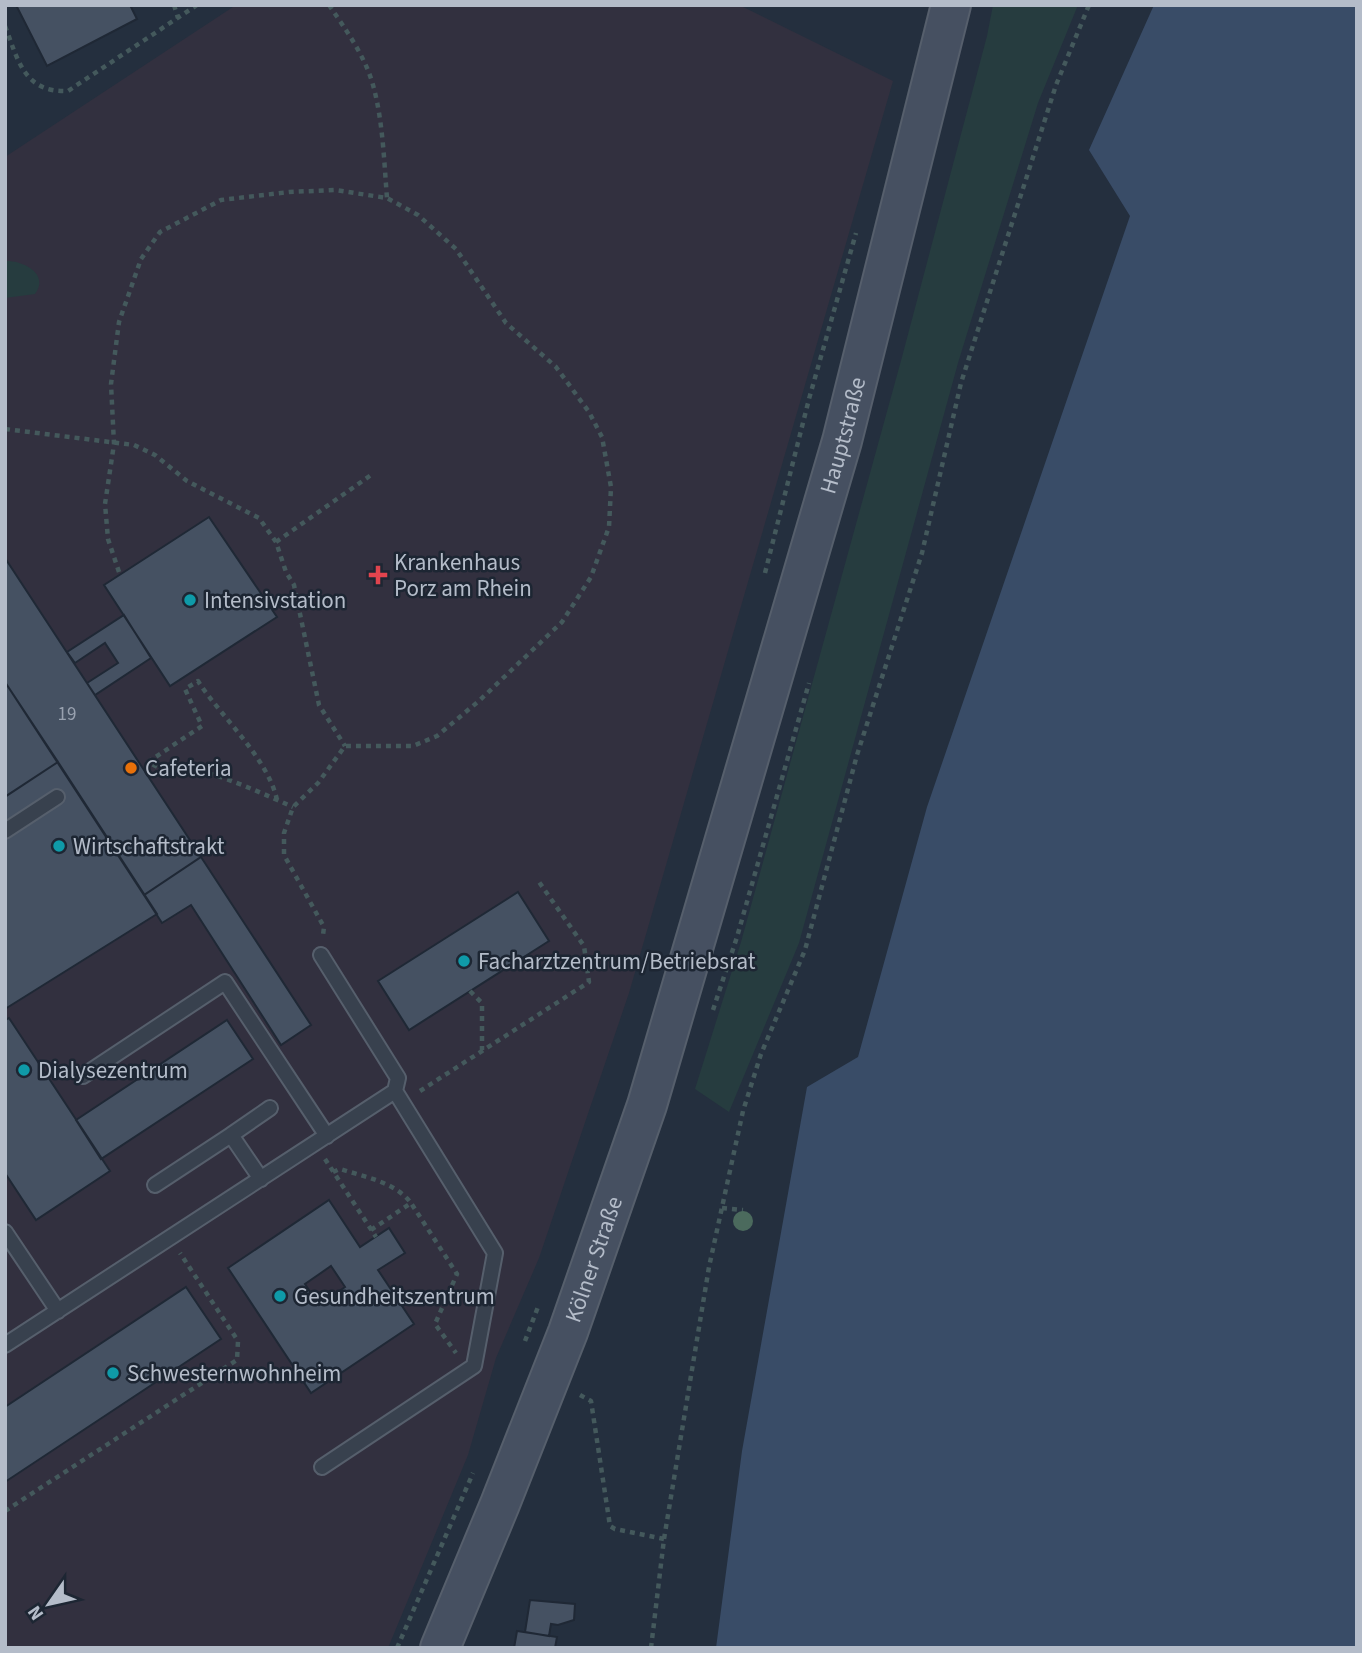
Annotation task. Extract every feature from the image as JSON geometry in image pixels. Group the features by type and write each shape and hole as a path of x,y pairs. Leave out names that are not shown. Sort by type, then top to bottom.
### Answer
{"main road":[{"name":"Hauptstraße","path":"719,861 842,441 951,5"},
{"name":"Kölner Straße","path":"440,1648 568,1332 647,1105 719,861"}],"lane":[{"path":"5,831 57,797"},
{"path":"321,955 495,1253 474,1366 322,1467"},
{"path":"83,1076 225,982 321,1140"},
{"path":"5,1345 321,1140 396,1085"},
{"path":"155,1185 270,1108"},
{"path":"231,1135 261,1179"},
{"path":"5,1232 58,1311"}],"path":[{"path":"174,5 178,18"},
{"path":"5,26 26,75 38,86 48,90 68,91 197,5"},
{"path":"329,5 352,39 373,84 382,135 387,198"},
{"path":"651,1648 664,1539 709,1268 743,1111 761,1055 805,950 857,755 922,553 961,383 1056,85 1089,5"},
{"path":"120,572 108,539 105,504 114,444 111,384 119,322 141,259 160,232 221,200 289,192 335,190 387,198 418,215 456,248 506,323 556,367 575,391 602,437 611,487 610,527 592,577 562,622 480,700 437,736 413,747 345,746"},
{"path":"764,576 809,399 860,221"},
{"path":"5,429 134,445 155,455 187,481 260,518 276,542 286,572 294,585 319,705 345,746"},
{"path":"276,542 371,475"},
{"path":"277,800 275,789 243,738 198,681 185,689 202,726 149,762 177,777 195,770 246,786 277,800 293,807"},
{"path":"321,955 324,927 284,855 284,833 293,807 318,783 345,746"},
{"path":"396,1085 420,1091 589,982 584,946 539,882"},
{"path":"470,991 482,1003 482,1051"},
{"path":"321,1140 333,1172 376,1237"},
{"path":"333,1172 340,1169 383,1183 403,1193 411,1203 457,1274 435,1324 452,1350 474,1366"},
{"path":"372,1230 411,1203"},
{"path":"722,1208 743,1210"},
{"path":"5,1511 237,1360 237,1341 170,1238"},
{"path":"522,1349 541,1299"},
{"path":"579,1394 591,1401 610,1526 664,1539"},
{"path":"397,1648 478,1461"}],"shaded area":[{"name":"Krankenhaus Porz am Rhein","path":"236,5 739,5 893,81 629,993 539,1258 496,1358 468,1455 388,1648 5,1648 5,157"}],"green space":[{"path":"993,5 1078,5 1038,103 958,363 799,943 729,1112 695,1089 741,942 902,357"},
{"path":"5,261 26,266 37,275 39,287 35,294 5,298"}],"water":[{"path":"1154,5 1357,5 1357,1648 716,1648 742,1451 807,1087 858,1057 927,807 1130,216 1089,150"}],"building":[{"path":"16,5 130,5 137,19 47,66"},
{"name":"Intensivstation","path":"209,517 277,617 170,686 104,585"},
{"path":"5,558 201,857 144,895 5,682"},
{"path":"124,615 151,658 95,695 87,683 118,663 105,643 75,663 67,652"},
{"path":"5,682 58,762 6,796 5,795"},
{"name":"Wirtschaftstrakt","path":"58,762 157,914 5,1009 5,797"},
{"path":"201,857 311,1025 281,1045 191,905 162,923 144,895"},
{"name":"Facharztzentrum/Betriebsrat","path":"518,892 549,941 409,1030 378,981"},
{"name":"Dialysezentrum","path":"9,1018 110,1171 36,1220 5,1173 5,1020"},
{"path":"227,1020 253,1059 101,1159 76,1120"},
{"name":"Gesundheitszentrum","path":"329,1200 360,1247 389,1228 405,1253 378,1270 414,1324 311,1393 228,1268","holes":["331,1266 345,1287 319,1305 305,1284"]},
{"name":"Schwesternwohnheim","path":"186,1287 221,1339 5,1482 5,1407"},
{"path":"530,1600 575,1604 574,1620 558,1625 551,1624 549,1636 525,1632"},
{"path":"517,1631 557,1637 555,1648 514,1648"}],"place":[{"name":"Krankenhaus Porz am Rhein","path":"378,575"},
{"name":"Intensivstation","path":"190,600"},
{"name":"Cafeteria","path":"131,768"},
{"name":"Wirtschaftstrakt","path":"59,846"},
{"name":"Facharztzentrum/Betriebsrat","path":"464,961"},
{"name":"Dialysezentrum","path":"24,1070"},
{"name":"Gesundheitszentrum","path":"280,1296"},
{"name":"Schwesternwohnheim","path":"113,1373"}]}
